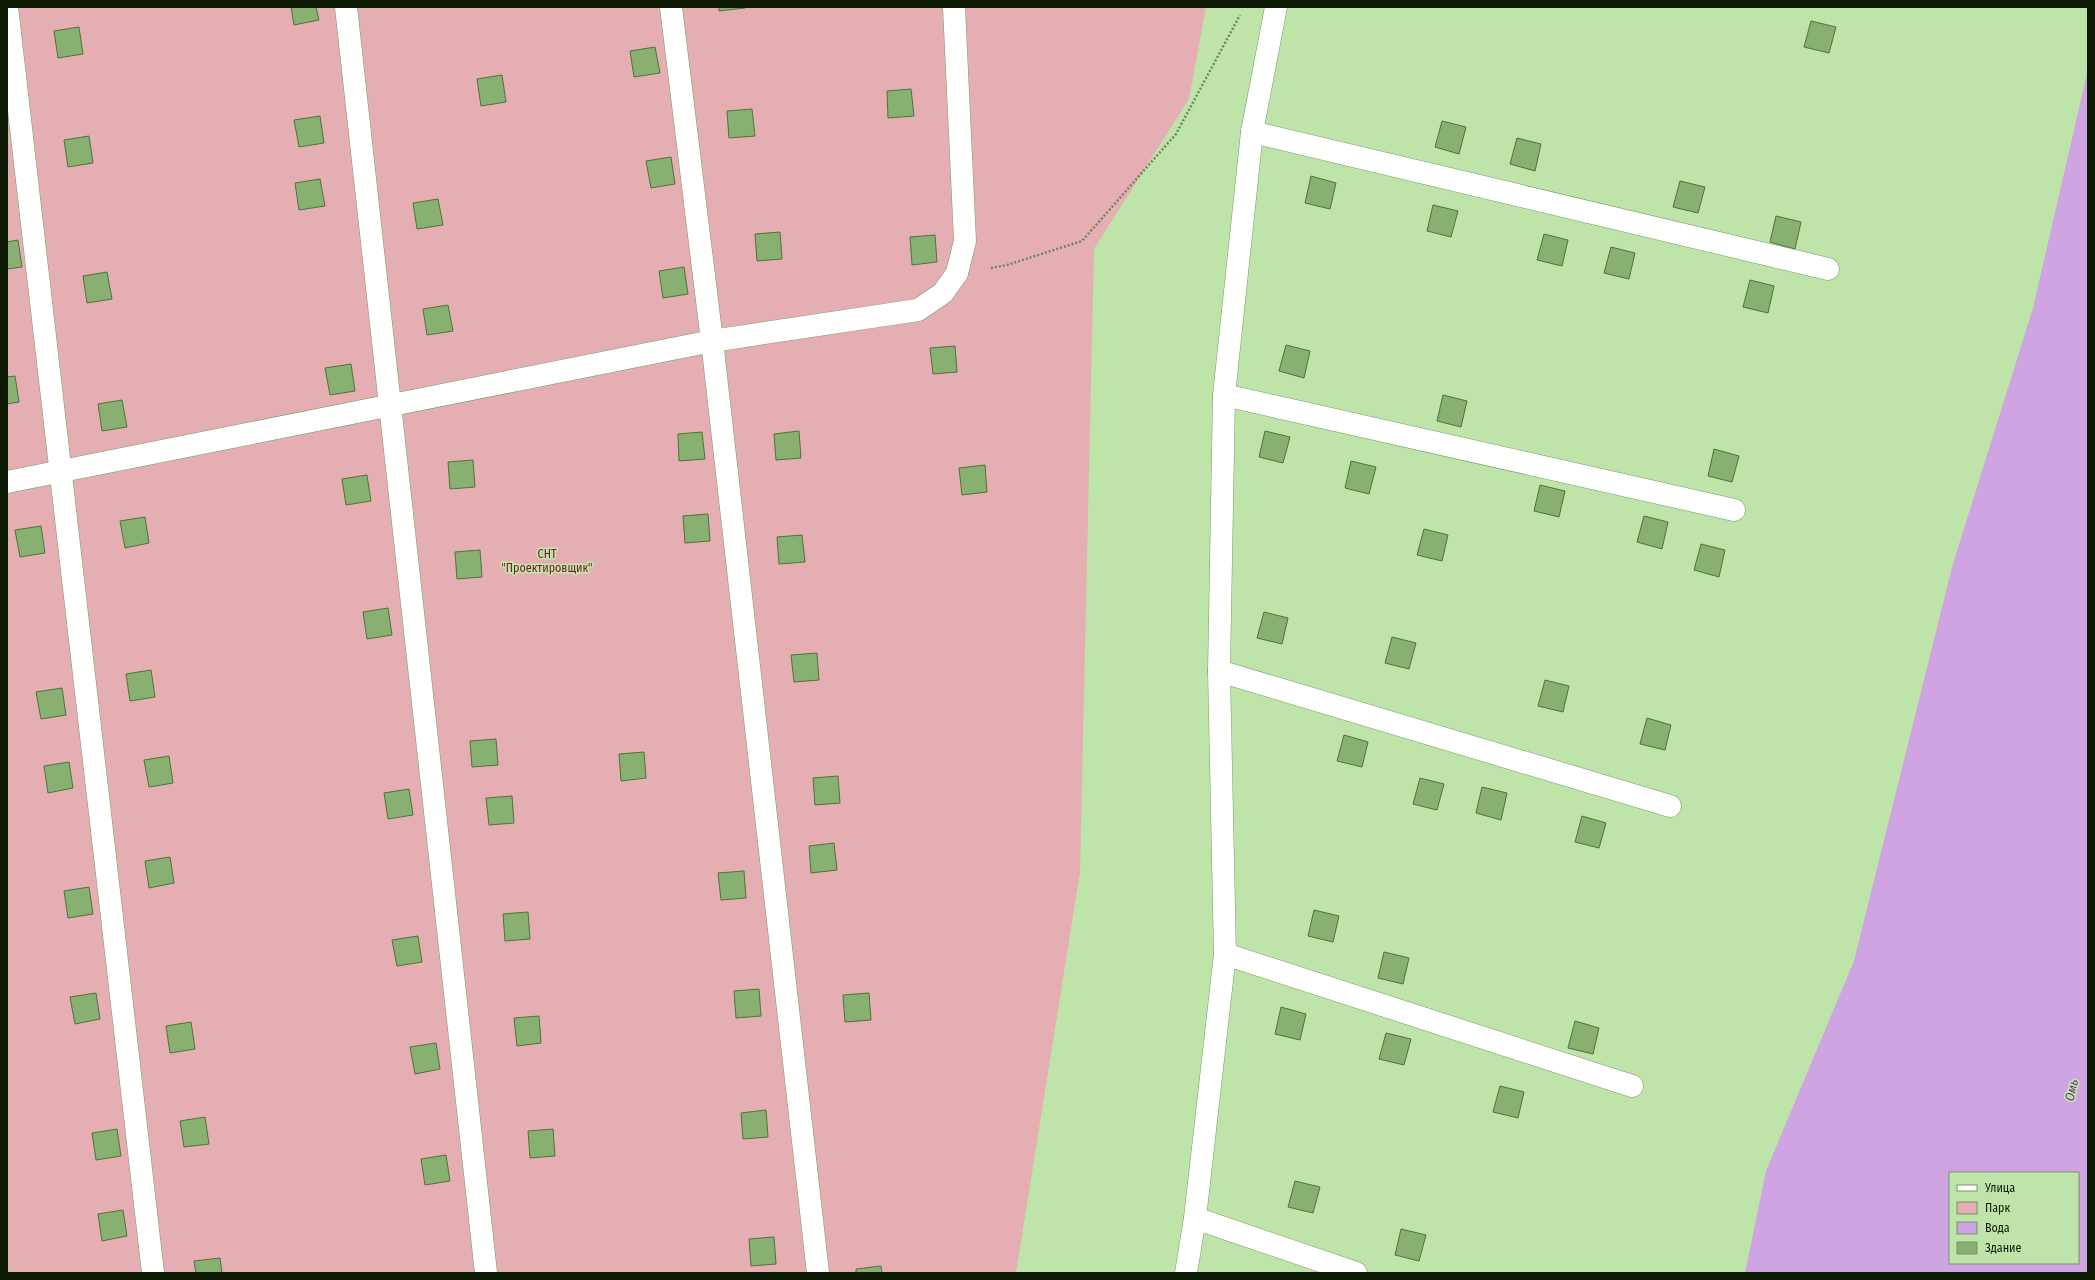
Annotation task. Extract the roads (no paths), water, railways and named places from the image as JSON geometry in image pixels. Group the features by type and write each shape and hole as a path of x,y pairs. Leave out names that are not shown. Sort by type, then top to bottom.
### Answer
{"street":[{"path":"7,7 153,1273"},
{"path":"346,7 486,1273"},
{"path":"671,7 712,341 818,1273"},
{"path":"7,482 712,341 918,310 943,293 957,274 965,241 954,7"},
{"path":"1186,1273 1195,1218 1225,954 1219,671 1224,394 1252,132 1276,7"},
{"path":"1252,132 1828,269"},
{"path":"1224,394 1734,510"},
{"path":"1219,671 1670,806"},
{"path":"1225,954 1632,1086"},
{"path":"1195,1218 1356,1273"}],"water":[{"name":"Омь","path":"2088,69 2088,1273 1745,1273 1766,1171 1854,961 1952,567 2033,308"}],"park label":[{"name":"СНТ \"Проектировщик\"","path":"547,561"}]}
